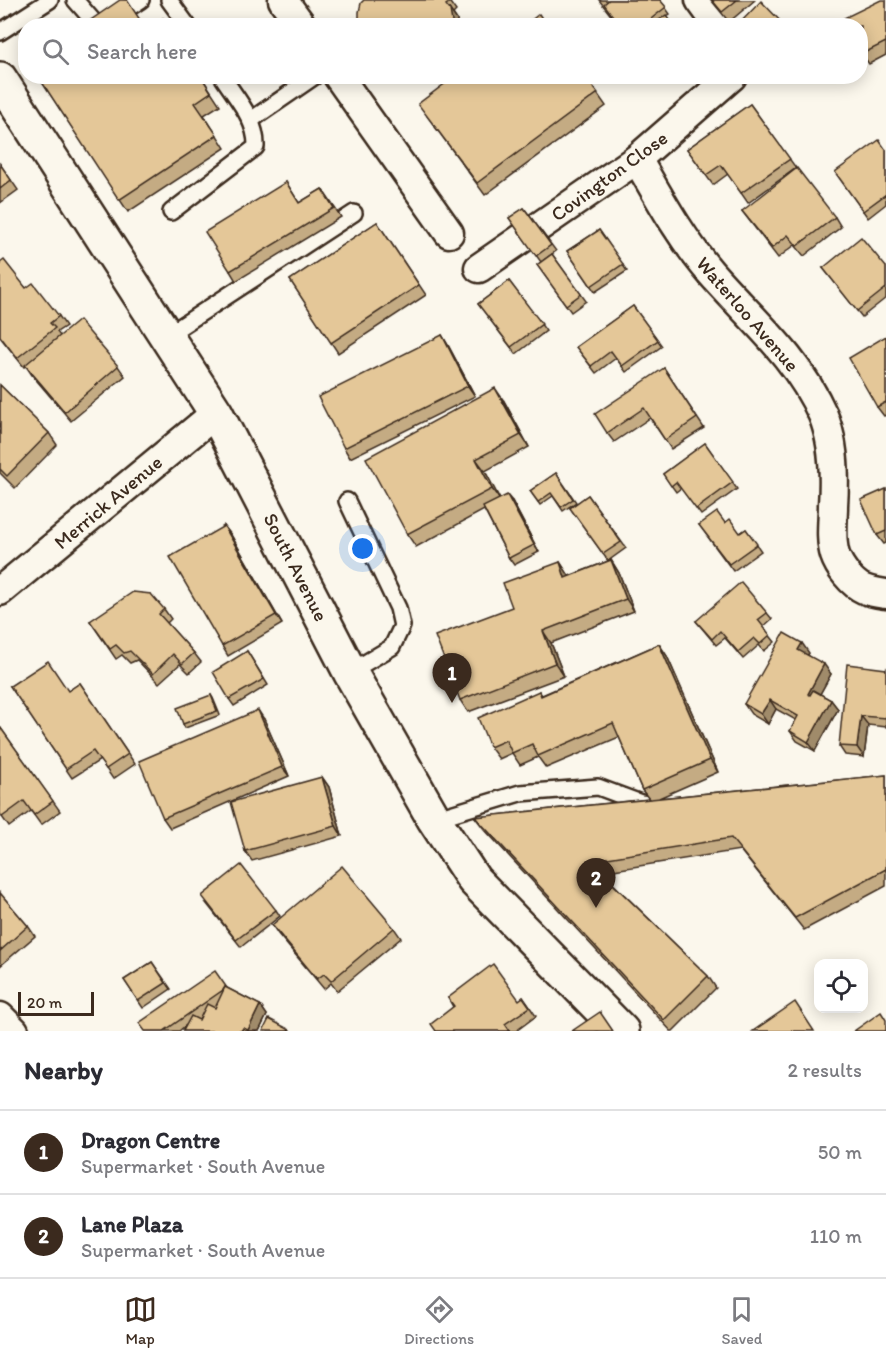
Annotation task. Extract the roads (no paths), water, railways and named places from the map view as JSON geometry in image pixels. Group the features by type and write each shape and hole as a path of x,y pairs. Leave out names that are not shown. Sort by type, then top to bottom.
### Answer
{"main road":[{"name":"South Avenue","path":"0,79 216,413 350,672 434,819 474,880 622,1031"}],"street":[{"path":"283,0 296,18"},
{"path":"700,0 712,18"},
{"path":"344,84 449,233"},
{"name":"Covington Close","path":"480,268 637,159 723,84"},
{"name":"Waterloo Avenue","path":"637,159 672,221 690,247 796,366 813,394 824,418 831,444 834,502 832,529 835,555 846,574 863,588 886,594"},
{"name":"Merrick Avenue","path":"0,591 216,413"},
{"path":"0,1017 14,1031"}],"lane":[{"path":"22,18 50,0"},
{"path":"75,0 91,18"},
{"path":"114,18 141,0"},
{"path":"169,0 182,18"},
{"path":"0,32 18,20"},
{"path":"171,212 256,147 257,134 251,120 227,84"},
{"path":"251,120 303,84"},
{"path":"166,336 354,213"},
{"path":"347,501 398,608 402,626 392,647 350,672"},
{"path":"434,819 520,793 598,787 641,803 658,806 669,804"}],"place":[{"name":"Dragon Centre","path":"452,703"},
{"name":"Lane Plaza","path":"596,908"}]}
